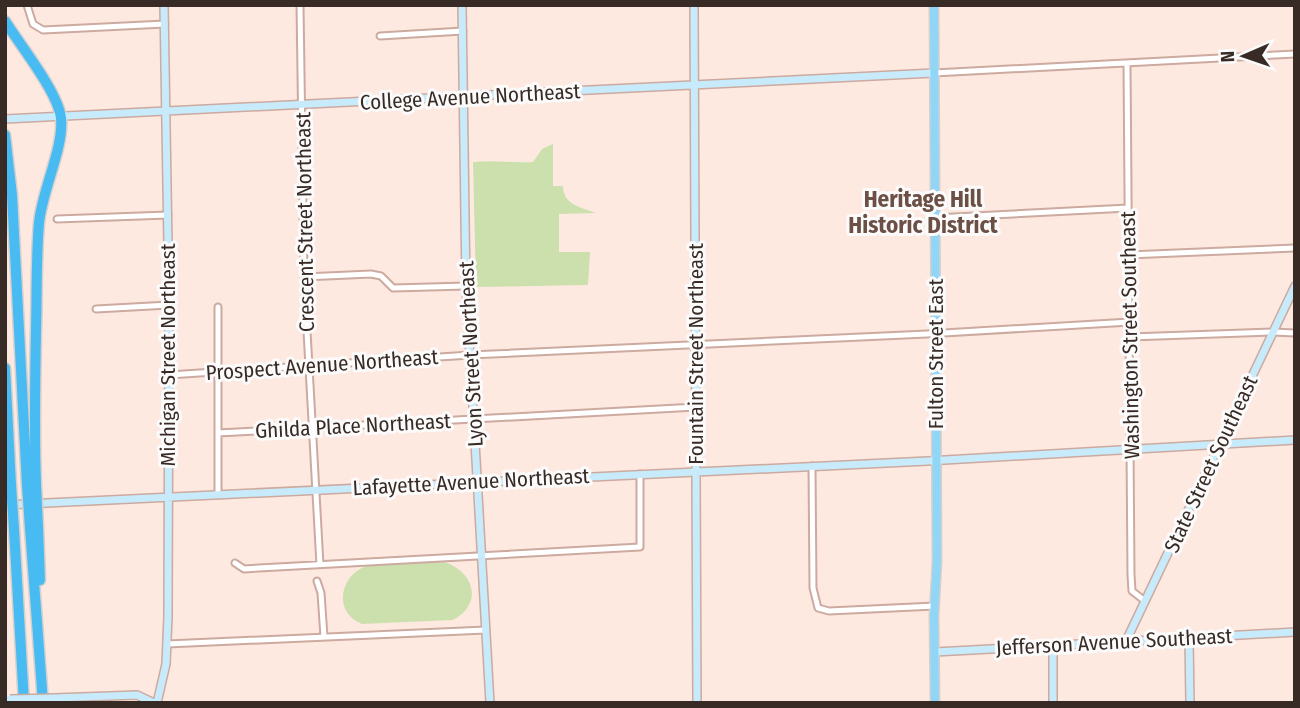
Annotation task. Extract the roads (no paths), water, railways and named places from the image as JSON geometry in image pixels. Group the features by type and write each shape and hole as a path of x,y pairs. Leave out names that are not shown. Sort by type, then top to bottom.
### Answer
{"highway":[{"path":"5,21 51,92 61,117 61,130 44,195 39,231 31,485"},
{"path":"5,135 12,195 43,703"},
{"path":"5,368 19,628 15,701"},
{"path":"5,445 10,465"}],"main road":[{"name":"Fulton Street East","path":"934,5 937,460 934,703"}],"street":[{"path":"27,5 33,24 43,30 164,24"},
{"name":"Michigan Street Northeast","path":"155,703 166,664 167,644 169,305 164,5"},
{"name":"Crescent Street Northeast","path":"300,5 304,277 320,565"},
{"name":"Lyon Street Northeast","path":"463,5 466,286 490,703"},
{"name":"Fountain Street Northeast","path":"694,5 697,703"},
{"path":"380,36 463,31"},
{"path":"934,73 1295,54"},
{"name":"Washington Street Southeast","path":"1128,63 1132,591 1145,601"},
{"name":"College Avenue Northeast","path":"5,119 934,73"},
{"path":"935,218 1128,208"},
{"path":"57,219 168,215"},
{"path":"1128,255 1295,248"},
{"path":"304,277 371,274 381,276 393,288 466,286"},
{"name":"State Street Southeast","path":"1126,641 1295,286"},
{"path":"96,309 169,305"},
{"path":"218,307 218,495"},
{"name":"Prospect Avenue Northeast","path":"169,375 470,355 936,334 1130,322"},
{"path":"1130,337 1295,333"},
{"name":"Ghilda Place Northeast","path":"218,433 696,407"},
{"name":"Lafayette Avenue Northeast","path":"5,505 168,499 1295,440"},
{"path":"812,466 814,601 822,610 935,606"},
{"path":"235,563 244,569 640,547 640,474"},
{"path":"317,581 321,593 324,637"},
{"path":"167,644 486,629"},
{"name":"Jefferson Avenue Southeast","path":"934,652 1294,633"},
{"path":"1189,638 1190,703"},
{"path":"1053,645 1053,703"},
{"path":"15,701 137,695 155,703"}],"district":[{"name":"Heritage Hill Historic District","path":"923,212"}]}
